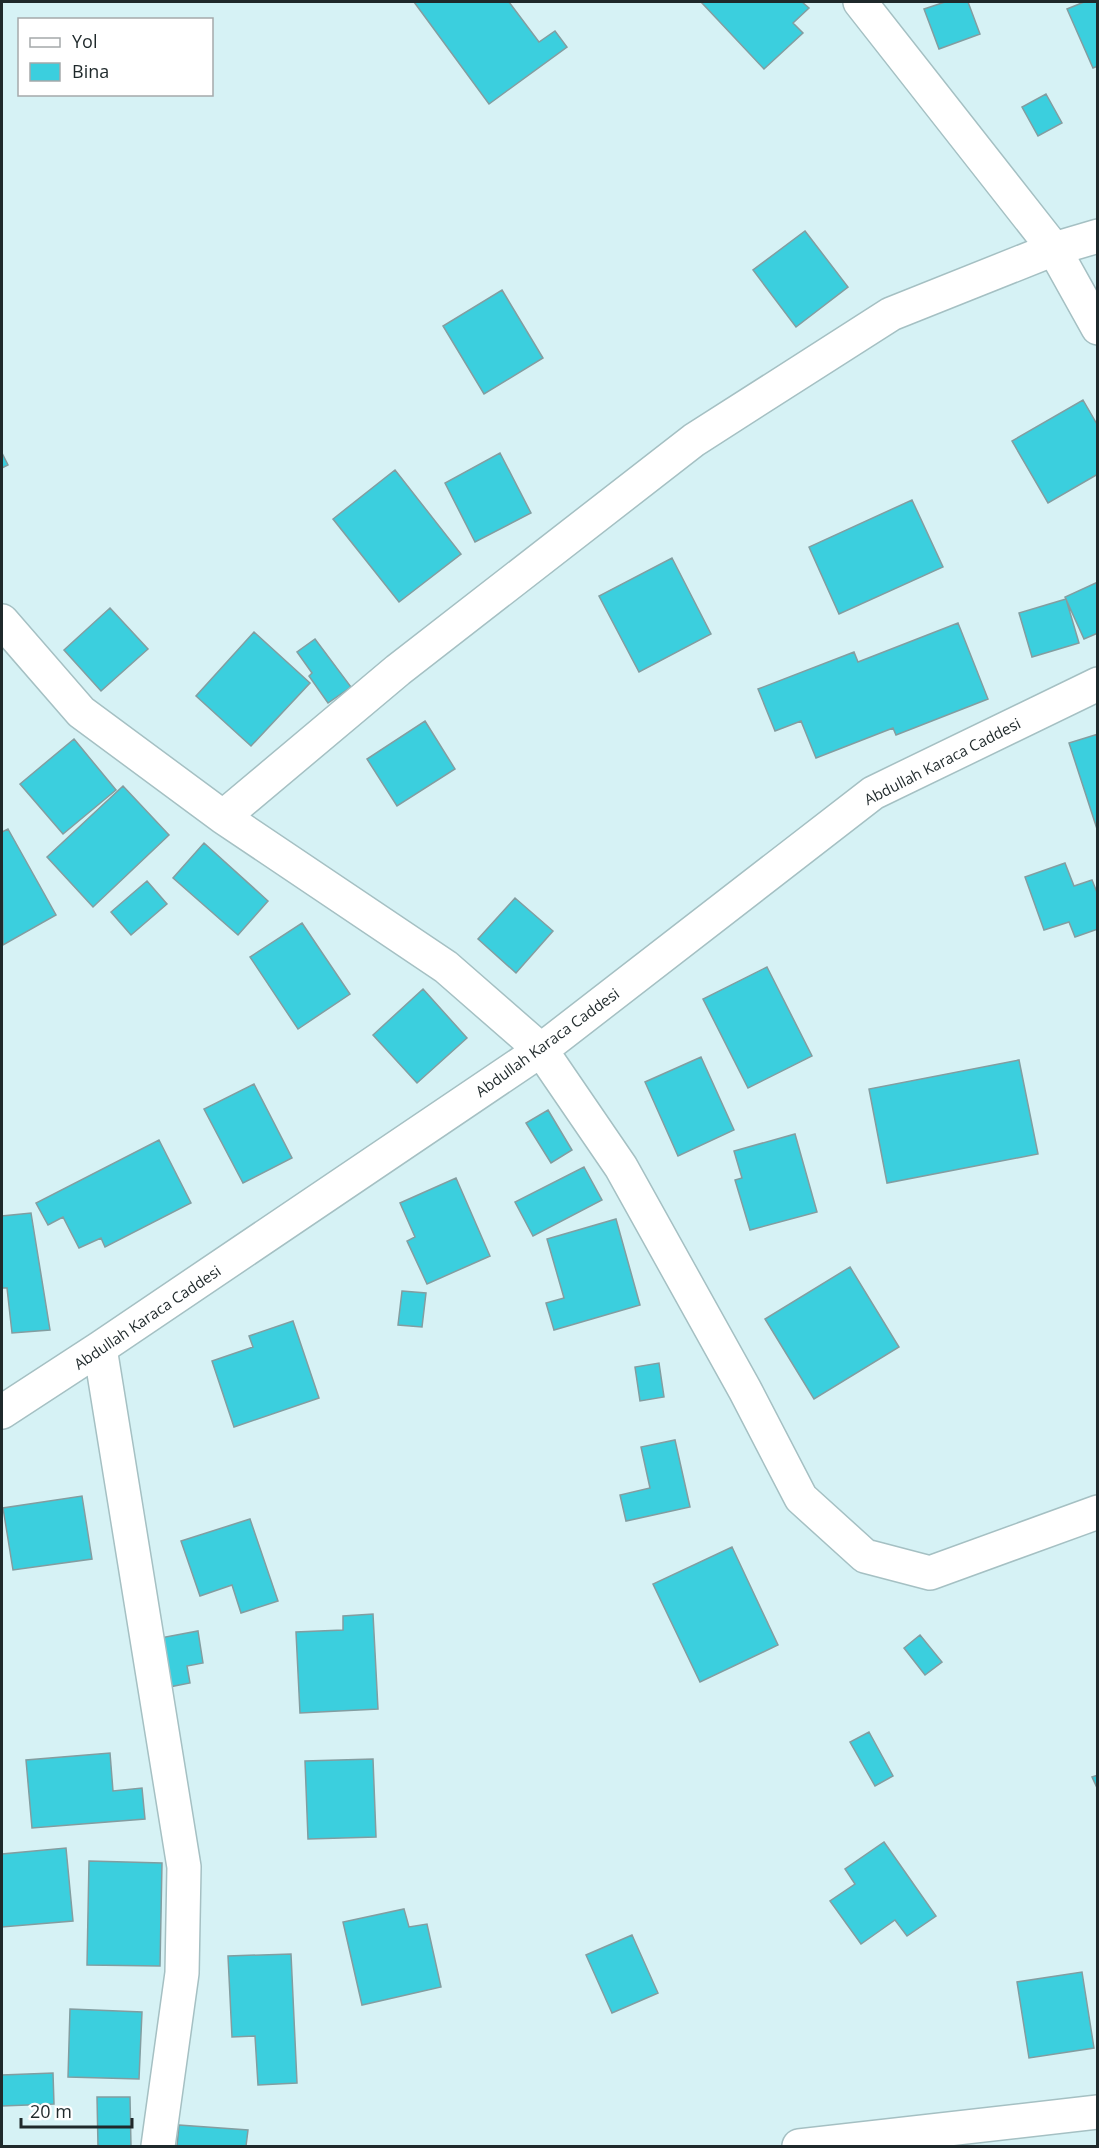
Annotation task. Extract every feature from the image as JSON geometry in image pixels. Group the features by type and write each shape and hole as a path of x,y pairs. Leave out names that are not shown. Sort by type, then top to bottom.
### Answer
{"street":[{"path":"860,2 1054,249 1098,328"},
{"path":"223,817 398,670 694,440 891,314 1054,249 1098,236"},
{"path":"2,621 81,712 223,817 446,967 541,1050 621,1167 745,1390 801,1498 865,1556 930,1573 1098,1512"},
{"name":"Abdullah Karaca Caddesi","path":"2,1412 541,1050 873,793 1098,684"},
{"path":"100,1348 184,1868 182,1973 158,2146"},
{"path":"799,2146 1098,2112"}],"building":[{"path":"414,2 509,2 539,42 555,31 567,47 489,104"},
{"path":"703,2 802,2 809,8 793,23 803,33 764,69"},
{"path":"945,2 968,2 980,34 939,49 924,9"},
{"path":"1084,2 1098,2 1098,66 1093,68 1067,9"},
{"path":"1046,94 1062,123 1038,136 1022,107"},
{"path":"805,231 848,287 796,327 753,270"},
{"path":"502,290 543,358 484,394 443,326"},
{"path":"1083,400 1098,426 1098,474 1048,503 1012,441"},
{"path":"2,453 8,465 2,468"},
{"path":"500,453 531,513 475,542 445,483"},
{"path":"395,470 461,554 399,602 333,519"},
{"path":"912,500 943,567 839,614 809,547"},
{"path":"672,558 711,634 639,672 599,596"},
{"path":"1098,582 1098,633 1084,639 1065,597"},
{"path":"1066,599 1079,643 1032,657 1019,613"},
{"path":"110,608 148,649 101,691 64,650"},
{"path":"958,623 988,699 896,735 893,728 816,758 801,721 775,731 758,689 854,652 858,662"},
{"path":"254,632 310,683 251,746 196,696"},
{"path":"315,639 351,687 328,703 309,676 312,673 297,652"},
{"path":"425,721 455,769 397,806 367,759"},
{"path":"1098,734 1098,832 1069,743"},
{"path":"74,739 116,790 63,834 20,784"},
{"path":"123,786 169,835 93,907 47,857"},
{"path":"8,829 56,915 3,945 2,832"},
{"path":"204,843 268,901 238,935 173,878"},
{"path":"1065,863 1074,886 1092,880 1098,895 1098,929 1075,937 1069,922 1044,930 1025,877"},
{"path":"147,881 167,904 131,935 111,912"},
{"path":"515,898 553,931 516,973 478,939"},
{"path":"302,923 350,994 298,1029 250,957"},
{"path":"767,967 812,1056 748,1088 703,999"},
{"path":"423,989 467,1038 417,1083 373,1035"},
{"path":"701,1057 734,1130 678,1156 645,1082"},
{"path":"1019,1060 1038,1154 887,1183 869,1089"},
{"path":"254,1084 292,1158 243,1183 204,1109"},
{"path":"548,1110 572,1150 551,1163 526,1123"},
{"path":"795,1134 817,1212 750,1230 735,1180 742,1178 734,1151"},
{"path":"159,1140 191,1203 105,1247 101,1238 79,1248 63,1217 48,1225 36,1203"},
{"path":"584,1167 602,1200 533,1236 515,1202"},
{"path":"456,1178 490,1256 427,1284 407,1241 415,1237 400,1203"},
{"path":"31,1213 50,1330 12,1333 7,1288 2,1288 2,1216"},
{"path":"616,1219 640,1305 554,1330 546,1303 564,1298 547,1239"},
{"path":"850,1267 899,1347 814,1399 765,1319"},
{"path":"402,1291 426,1293 422,1327 398,1325"},
{"path":"293,1321 319,1398 234,1427 212,1361 253,1347 249,1336"},
{"path":"659,1363 664,1397 640,1401 635,1367"},
{"path":"675,1440 690,1507 626,1521 620,1495 650,1488 641,1447"},
{"path":"82,1496 92,1559 13,1570 3,1508"},
{"path":"250,1519 278,1601 241,1613 232,1585 200,1596 181,1541"},
{"path":"732,1547 778,1645 700,1682 653,1584"},
{"path":"373,1614 378,1709 300,1713 296,1632 343,1630 343,1616"},
{"path":"198,1631 203,1663 187,1666 190,1683 169,1687 160,1638"},
{"path":"920,1635 942,1662 925,1675 904,1648"},
{"path":"869,1732 893,1776 875,1786 850,1742"},
{"path":"110,1753 113,1791 142,1788 145,1819 32,1828 26,1760"},
{"path":"373,1759 376,1837 308,1839 305,1761"},
{"path":"1098,1775 1098,1790 1092,1777"},
{"path":"884,1842 936,1916 907,1936 895,1920 861,1944 830,1901 855,1884 845,1869"},
{"path":"66,1848 73,1921 2,1927 2,1854"},
{"path":"89,1861 162,1863 160,1966 87,1965"},
{"path":"404,1909 409,1927 427,1924 441,1987 362,2005 343,1922"},
{"path":"632,1935 658,1993 612,2013 586,1955"},
{"path":"291,1954 297,2083 258,2085 255,2036 232,2037 228,1956"},
{"path":"1082,1972 1094,2048 1029,2058 1017,1982"},
{"path":"70,2009 142,2012 139,2079 68,2077"},
{"path":"53,2073 54,2104 2,2106 2,2075"},
{"path":"97,2097 130,2097 131,2146 98,2146"},
{"path":"179,2125 248,2130 246,2146 177,2146"}]}
